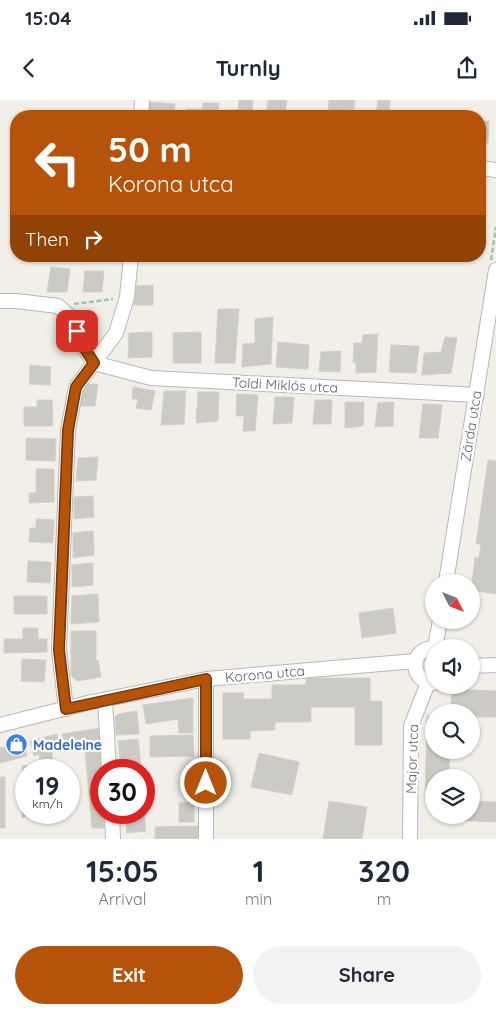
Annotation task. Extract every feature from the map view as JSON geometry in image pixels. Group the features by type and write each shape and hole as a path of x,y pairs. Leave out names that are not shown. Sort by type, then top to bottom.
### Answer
{"street":[{"path":"66,709 59,650 68,430 76,387 116,333 127,297 130,262"},
{"name":"Zárda utca","path":"447,574 493,303 496,270"},
{"path":"0,301 16,300 58,306 75,321 80,341 94,363"},
{"name":"Toldi Miklós utca","path":"94,363 151,378 477,395"},
{"path":"425,650 422,650 415,661 415,669 418,676 425,680"},
{"name":"Korona utca","path":"0,724 206,679 415,661"},
{"path":"480,666 496,665"},
{"path":"206,679 206,839"},
{"name":"Major utca","path":"410,839 411,726 426,694"},
{"path":"105,700 108,759"},
{"path":"112,824 113,839"}],"path":[{"path":"58,306 127,297"}],"building":[{"path":"239,100 253,100 252,110 238,110"},
{"path":"268,100 287,100 286,110 267,110"},
{"path":"329,100 355,100 354,109 328,110"},
{"path":"378,100 390,100 389,110 377,110"},
{"path":"149,102 175,104 174,110 148,110"},
{"path":"203,103 219,103 218,110 186,110 202,109"},
{"path":"486,121 489,121 488,143 486,143"},
{"path":"51,267 70,269 67,292 47,292"},
{"path":"85,271 104,271 102,292 83,292"},
{"path":"153,285 153,305 133,305 134,286"},
{"path":"218,309 239,309 235,363 215,363"},
{"path":"273,317 271,364 242,367 243,344 255,343 255,319"},
{"path":"152,332 152,357 128,358 129,333"},
{"path":"201,332 201,363 173,363 173,333"},
{"path":"378,334 376,372 356,373 356,362 353,363 354,343 362,343 363,335"},
{"path":"445,337 457,338 451,373 422,375 424,353 441,352"},
{"path":"278,342 309,345 308,369 276,367"},
{"path":"391,345 419,346 416,373 389,372"},
{"path":"341,351 340,372 319,371 321,352"},
{"path":"30,365 51,367 50,385 29,384"},
{"path":"82,384 98,384 95,406 79,406"},
{"path":"133,387 155,391 151,410 136,408 138,399 132,399"},
{"path":"164,391 186,391 184,424 161,425"},
{"path":"198,392 219,392 218,421 196,423"},
{"path":"237,394 258,395 255,431 243,431 244,416 236,416"},
{"path":"275,397 294,397 292,423 273,424"},
{"path":"37,400 52,400 53,426 24,426 24,407 37,407"},
{"path":"315,400 332,400 331,424 313,424"},
{"path":"345,402 364,402 363,426 345,428"},
{"path":"394,402 393,426 375,427 378,403"},
{"path":"423,404 442,405 438,438 419,438"},
{"path":"26,438 56,439 55,461 26,460"},
{"path":"98,457 96,480 76,481 78,458"},
{"path":"488,460 496,461 496,594 480,591 480,574 473,574 475,558 479,558 481,544 476,544"},
{"path":"36,469 54,469 54,502 29,503 29,493 36,493"},
{"path":"93,496 94,517 74,519 74,497"},
{"path":"36,519 54,520 53,543 29,542 30,528 36,528"},
{"path":"93,531 94,555 73,558 73,533"},
{"path":"28,561 51,562 50,583 27,582"},
{"path":"93,563 93,585 72,587 72,565"},
{"path":"98,594 99,622 71,624 72,596"},
{"path":"14,596 47,596 47,614 14,614"},
{"path":"393,608 396,633 362,638 359,613"},
{"path":"23,628 38,628 38,639 47,639 47,652 4,653 4,639 23,639"},
{"path":"71,631 96,631 96,661 98,660 101,677 77,681 71,676"},
{"path":"22,659 46,660 44,682 21,681"},
{"path":"306,678 370,678 370,701 382,701 382,745 355,745 355,707 311,707 311,722 275,722 275,730 250,731 250,739 223,739 223,693 244,693 243,699 272,699 272,685 306,685"},
{"path":"480,690 496,691 496,717 480,717 480,704 451,704 452,694 480,694"},
{"path":"193,698 193,733 179,733 178,719 146,724 143,705"},
{"path":"137,711 139,734 116,735 115,717 118,714"},
{"path":"101,728 101,759 90,759 90,806 84,739 65,742 62,734"},
{"path":"57,734 60,750 52,752 52,759 39,759 39,754 34,756 30,741"},
{"path":"193,735 194,756 150,757 150,736"},
{"path":"138,739 140,756 120,758 118,741"},
{"path":"24,742 27,756 0,763 0,748"},
{"path":"259,753 299,762 292,795 251,787"},
{"path":"140,756 140,759 120,759"},
{"path":"426,759 450,759 449,769 426,769"},
{"path":"0,777 5,777 5,828 0,828"},
{"path":"329,801 367,807 362,839 323,839"},
{"path":"480,801 496,802 496,822 480,821"},
{"path":"194,802 194,822 179,822 179,803"},
{"path":"92,824 104,824 104,828 92,828"},
{"path":"126,824 145,824 146,831 127,833"},
{"path":"198,826 198,839 155,839 155,827"}],"place":[{"name":"Madeleine","path":"17,745"}],"route":[{"path":"77,331 80,341 94,363 76,387 68,430 59,650 66,709 206,679 206,783"}]}
